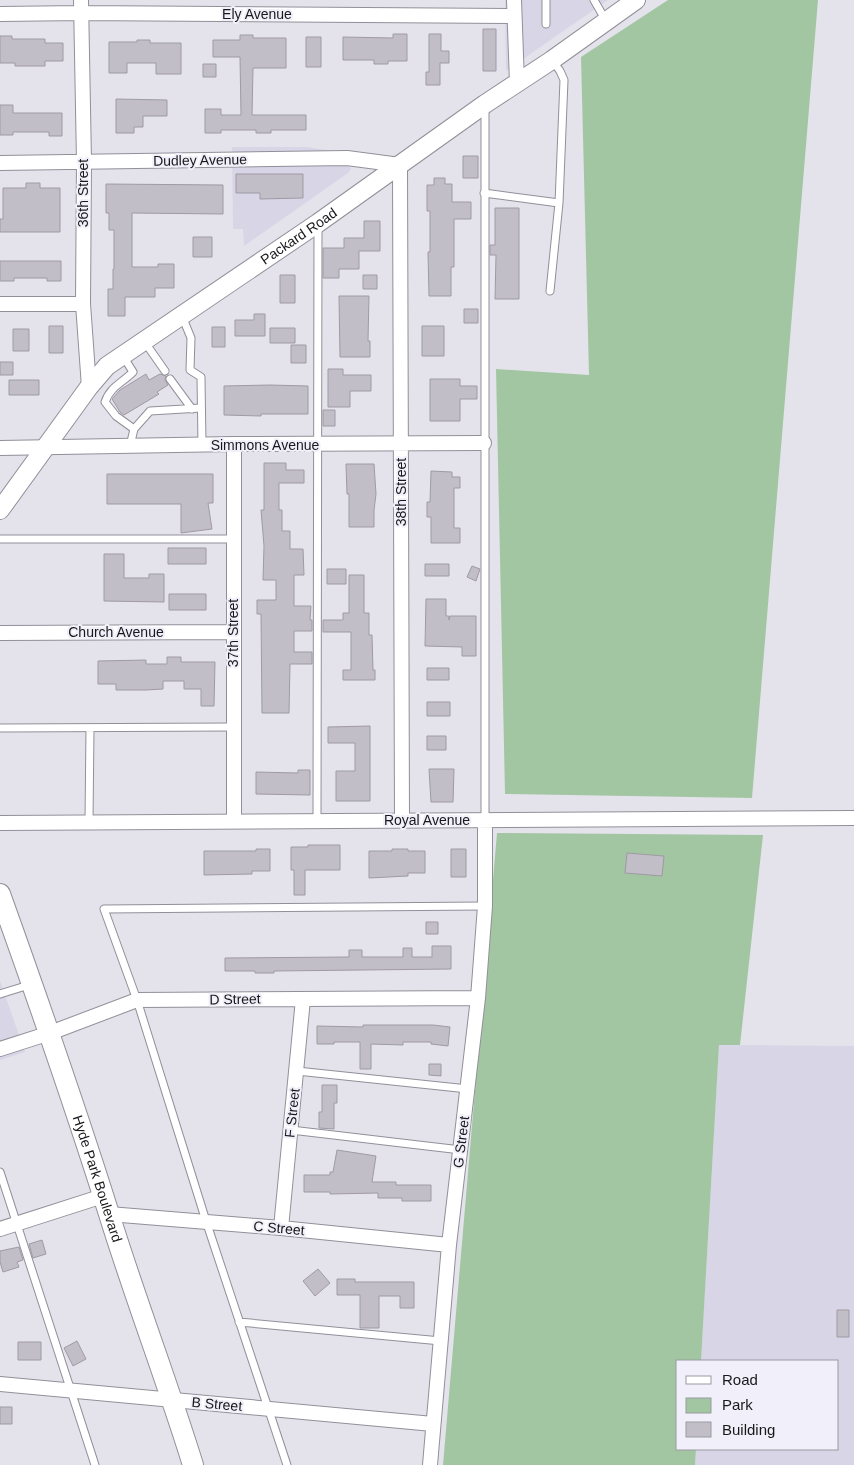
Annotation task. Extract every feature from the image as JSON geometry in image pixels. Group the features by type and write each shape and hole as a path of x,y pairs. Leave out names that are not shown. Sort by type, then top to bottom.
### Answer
{"main road":[{"name":"Hyde Park Boulevard","path":"0,894 4,919 32,984 50,1033 193,1465"}],"street":[{"path":"514,0 517,83"},
{"name":"Packard Road","path":"0,510 89,387 108,366 318,223 485,104 552,60 636,0"},
{"name":"Ely Avenue","path":"0,14 81,6 514,16"},
{"name":"36th Street","path":"81,6 84,162 82,304 89,387"},
{"name":"Dudley Avenue","path":"0,162 347,158 400,165"},
{"name":"38th Street","path":"400,165 402,820"},
{"path":"0,304 82,304"},
{"name":"Simmons Avenue","path":"0,448 234,444 484,443"},
{"name":"37th Street","path":"234,444 234,820"},
{"name":"Church Avenue","path":"0,633 233,632"},
{"name":"Royal Avenue","path":"0,823 234,820 854,818"},
{"name":"G Street","path":"430,1465 449,1245 478,998 485,906 485,819"},
{"name":"F Street","path":"282,1228 303,998"},
{"name":"D Street","path":"0,1049 50,1033 137,1000 478,998"},
{"name":"C Street","path":"0,1230 17,1224 106,1205 206,1221 449,1245"},
{"name":"B Street","path":"0,1384 433,1424"}],"lane":[{"path":"546,0 546,24"},
{"path":"594,0 606,21"},
{"path":"550,292 559,203 564,80 552,60"},
{"path":"485,104 485,819"},
{"path":"484,193 559,203"},
{"path":"317,820 316,444 318,223"},
{"path":"182,315 191,338 190,370 201,377 202,445"},
{"path":"144,341 165,371"},
{"path":"123,355 133,372 126,380 108,392 105,402 116,416 134,429"},
{"path":"170,379 192,409"},
{"path":"130,446 134,429 150,412 202,408"},
{"path":"0,539 234,539"},
{"path":"0,728 233,727"},
{"path":"89,822 90,728"},
{"path":"287,1465 206,1221 137,1000 104,909 485,906"},
{"path":"0,994 32,984"},
{"path":"297,1071 468,1089"},
{"path":"291,1130 460,1150"},
{"path":"0,1172 95,1465"},
{"path":"239,1322 440,1341"}],"shaded area":[{"path":"505,0 608,0 506,71"},
{"path":"232,147 306,147 333,151 344,155 351,169 244,246 243,229 233,229"},
{"path":"0,981 25,1052 0,1060"},
{"path":"719,1045 854,1046 854,1465 695,1465 696,1450 839,1450 839,1360 701,1360"}],"green space":[{"path":"668,0 818,0 752,798 505,794 496,369 589,375 581,57"},
{"path":"497,833 763,835 740,1045 719,1045 701,1360 676,1360 676,1450 696,1450 695,1465 443,1465"}],"building":[{"path":"483,29 496,29 496,71 483,71"},
{"path":"393,34 407,34 407,61 388,61 388,64 374,64 374,60 343,60 343,37 393,38"},
{"path":"429,34 441,34 441,51 449,51 449,63 440,63 440,85 426,85 426,72 429,72"},
{"path":"240,35 253,35 253,38 286,38 286,68 253,68 252,115 306,115 306,130 271,130 271,133 256,133 256,130 221,130 221,133 205,133 205,109 221,109 221,115 241,115 240,57 213,57 213,40 240,40"},
{"path":"0,36 12,36 12,39 45,39 45,43 63,43 63,61 45,61 45,66 15,66 15,63 0,63"},
{"path":"306,37 321,37 321,67 306,67"},
{"path":"137,40 150,40 150,43 181,43 181,74 156,74 156,63 127,63 127,73 109,73 109,42 137,42"},
{"path":"203,64 216,64 216,77 203,77"},
{"path":"116,99 167,100 167,116 143,116 143,127 134,127 134,133 116,133"},
{"path":"0,105 13,105 13,113 62,113 62,136 49,136 49,132 13,132 13,135 0,135"},
{"path":"463,156 478,156 478,178 463,178"},
{"path":"236,174 303,174 303,198 260,199 260,193 236,193"},
{"path":"434,178 445,178 445,184 452,184 452,202 471,202 471,219 454,219 454,267 451,267 451,296 429,296 428,252 430,252 430,211 427,211 427,185 434,185"},
{"path":"26,183 40,183 40,188 60,188 60,232 0,232 0,219 3,219 3,188 26,188"},
{"path":"106,184 223,185 223,214 132,213 132,267 158,267 158,264 174,264 174,288 155,288 155,297 125,297 125,316 108,316 108,289 113,289 114,230 109,230 109,213 106,213"},
{"path":"495,208 519,208 519,299 495,299 496,255 490,255 490,245 495,245"},
{"path":"364,221 380,221 380,251 359,251 359,269 339,269 339,278 323,278 323,248 344,248 344,238 364,238"},
{"path":"193,237 212,237 212,257 193,257"},
{"path":"0,261 61,261 61,281 47,281 47,278 14,278 14,281 0,281"},
{"path":"280,275 295,275 295,303 280,303"},
{"path":"363,275 377,275 377,289 363,289"},
{"path":"339,296 369,296 368,341 370,341 370,357 340,357"},
{"path":"464,309 478,309 478,323 464,323"},
{"path":"254,314 265,314 265,336 235,336 235,320 254,320"},
{"path":"49,326 63,326 63,353 49,353"},
{"path":"422,326 444,326 444,356 422,356"},
{"path":"212,327 225,327 225,347 212,347"},
{"path":"270,328 295,328 295,343 270,343"},
{"path":"13,329 29,329 29,351 13,351"},
{"path":"291,345 306,345 306,363 291,363"},
{"path":"0,362 13,362 13,375 0,375"},
{"path":"328,369 343,369 343,375 371,375 371,391 350,391 350,407 328,407"},
{"path":"146,374 149,380 160,374 166,376 165,380 168,385 157,392 159,394 124,415 112,399 120,390"},
{"path":"430,379 460,379 460,386 477,386 477,399 460,399 460,421 430,421"},
{"path":"9,380 39,380 39,395 9,395"},
{"path":"224,386 308,386 308,414 224,415"},
{"path":"323,410 335,410 335,426 323,426"},
{"path":"264,463 286,463 286,470 304,470 304,483 279,483 279,510 282,510 282,531 290,531 290,549 303,549 304,575 294,575 294,606 311,606 310,620 312,620 312,631 294,631 294,652 312,652 312,664 290,664 289,713 262,713 261,614 257,614 257,600 276,600 276,580 263,580 264,546 261,510 264,510"},
{"path":"346,464 374,464 376,494 374,527 349,527 349,494 347,494"},
{"path":"431,471 452,472 452,477 460,477 460,488 454,488 454,528 460,528 460,543 431,543 431,517 427,517 427,502 430,502"},
{"path":"107,474 213,474 213,503 208,503 212,529 181,533 181,504 107,504"},
{"path":"168,548 206,548 206,564 168,564"},
{"path":"104,554 124,554 124,578 149,578 149,574 164,574 164,602 104,601"},
{"path":"425,564 449,564 449,576 425,576"},
{"path":"472,566 480,569 476,581 467,577"},
{"path":"327,569 346,569 346,584 327,584"},
{"path":"349,575 364,575 364,613 369,613 369,635 372,635 375,680 343,680 343,670 351,670 351,632 323,632 323,620 343,620 343,613 349,613"},
{"path":"169,594 206,594 206,610 169,610"},
{"path":"426,599 446,599 446,616 449,616 449,620 450,616 476,616 476,656 462,656 462,647 425,646"},
{"path":"167,657 181,657 181,662 215,662 214,706 201,706 201,689 184,689 184,681 163,681 163,689 146,690 116,690 116,684 98,684 98,661 146,660 146,664 167,664"},
{"path":"427,668 449,668 449,680 427,680"},
{"path":"427,702 450,702 450,716 427,716"},
{"path":"370,726 370,801 336,801 336,771 355,771 355,743 328,743 328,727"},
{"path":"427,736 446,736 446,750 427,750"},
{"path":"429,769 454,769 453,802 431,802"},
{"path":"298,770 310,770 310,795 256,794 256,772 298,773"},
{"path":"308,845 340,845 340,870 305,870 305,895 294,895 294,870 291,870 291,847 308,847"},
{"path":"256,849 270,849 270,871 252,871 252,874 204,875 204,851 256,851"},
{"path":"392,849 425,851 425,873 408,873 408,876 369,878 369,851 392,851"},
{"path":"451,849 466,849 466,877 451,877"},
{"path":"627,853 664,856 662,876 625,873"},
{"path":"426,922 438,922 438,934 426,934"},
{"path":"432,946 451,946 451,969 274,971 274,973 225,971 225,958 349,957 349,950 362,950 362,957 403,957 403,948 412,948 412,957 432,957"},
{"path":"363,1025 433,1025 450,1027 448,1046 431,1044 431,1042 403,1042 403,1045 371,1044 371,1069 360,1069 360,1042 317,1044 317,1026 363,1027"},
{"path":"429,1064 441,1064 441,1076 429,1075"},
{"path":"322,1085 337,1085 337,1103 334,1103 334,1129 319,1128 319,1112 322,1112"},
{"path":"337,1150 376,1156 372,1182 396,1182 396,1185 431,1185 431,1201 402,1201 402,1198 378,1198 378,1193 330,1194 330,1192 304,1192 304,1175 330,1175 330,1172 333,1172"},
{"path":"42,1240 46,1254 33,1258 29,1244"},
{"path":"19,1247 23,1260 17,1262 19,1267 3,1272 0,1262 0,1251"},
{"path":"318,1269 330,1283 315,1296 303,1281"},
{"path":"337,1279 355,1279 355,1282 414,1282 414,1308 400,1308 400,1296 379,1296 379,1328 360,1328 360,1295 337,1295"},
{"path":"837,1310 849,1310 849,1337 837,1337"},
{"path":"77,1341 86,1359 73,1366 64,1348"},
{"path":"18,1342 41,1342 41,1360 18,1360"},
{"path":"0,1407 12,1407 12,1424 0,1424"}]}
